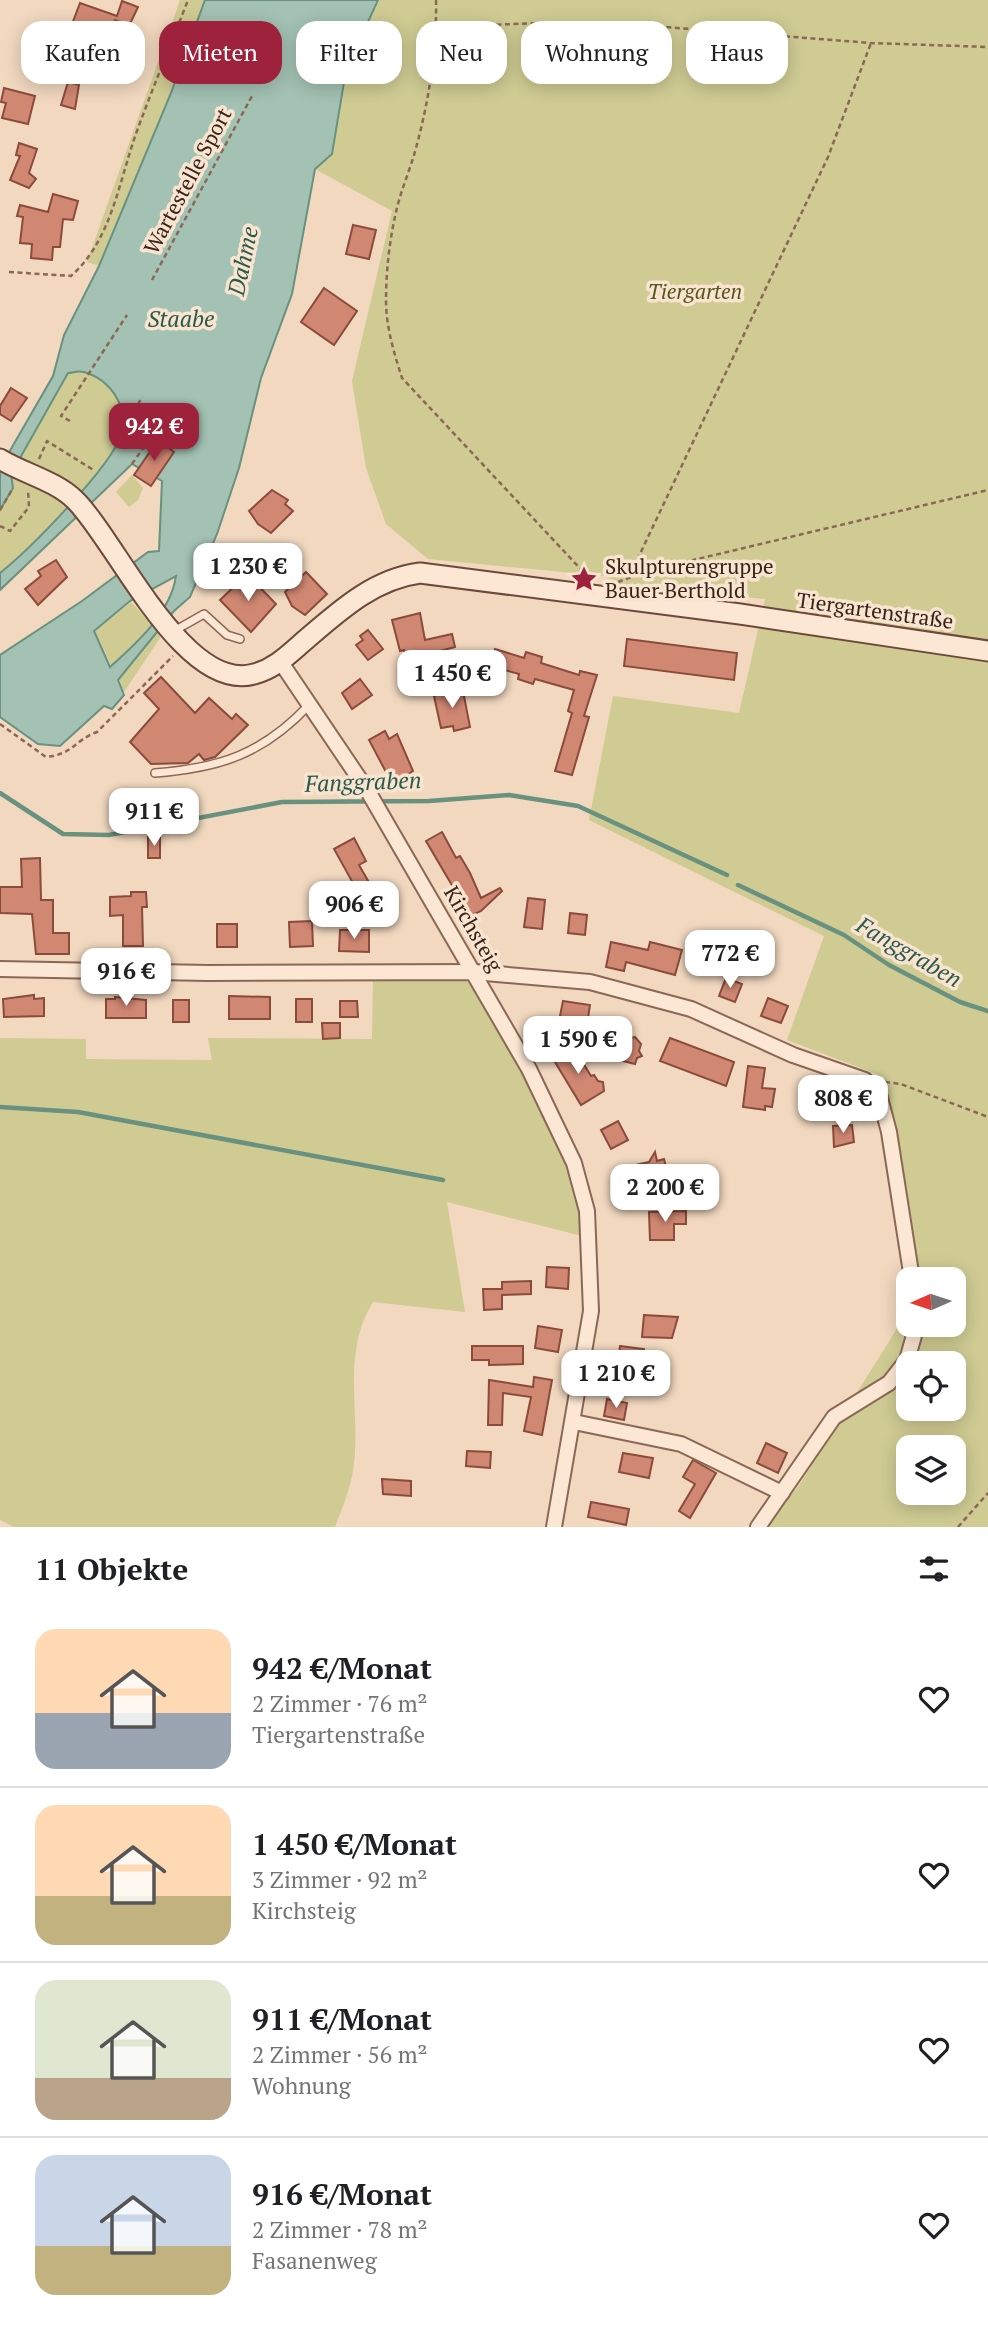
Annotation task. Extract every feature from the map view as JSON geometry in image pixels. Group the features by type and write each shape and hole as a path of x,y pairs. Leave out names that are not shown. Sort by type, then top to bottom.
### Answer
{"street":[{"name":"Tiergartenstraße","path":"0,459 24,477 78,503 161,617 204,662 221,672 239,676 254,675 280,661 370,589 394,578 420,573 690,607 988,650"},
{"name":"Kirchsteig","path":"280,661 369,793 474,972 559,1128 584,1198 591,1311 554,1527"},
{"path":"0,969 208,973 474,972 590,982 678,1006 793,1055 865,1080 879,1094 888,1132 910,1267"},
{"path":"758,1527 834,1417 889,1383 907,1360 914,1337"},
{"path":"574,1422 681,1444 782,1493"}],"lane":[{"path":"161,617 204,614 227,635 240,639"},
{"path":"155,773 199,770 234,759 292,722 310,704"}],"path":[{"path":"9,272 71,276 85,264 114,205 136,134 188,0"},
{"path":"435,1 437,21"},
{"path":"507,24 652,26 871,44 988,47"},
{"path":"630,576 828,157 871,44"},
{"path":"430,84 416,150 398,204 386,301 390,338 402,378 594,584"},
{"name":"Wartestelle Sport","path":"152,280 252,96"},
{"path":"70,421 61,416 127,315"},
{"path":"121,435 142,397"},
{"path":"132,464 162,421"},
{"path":"0,510 47,441 95,471"},
{"path":"0,526 10,531 29,507 24,477"},
{"path":"612,585 630,576 988,490"},
{"path":"0,724 46,757 66,755 84,737 97,732 175,654"},
{"path":"865,1080 901,1084 988,1117"},
{"path":"958,1527 988,1493"}],"green space":[{"path":"180,0 205,0 197,21 173,21"},
{"name":"Tiergarten","path":"378,0 988,0 988,1527 762,1527 798,1487 896,1330 896,1337 966,1337 966,1267 915,1267 884,1077 787,1040 824,936 589,820 613,696 739,713 765,599 616,584 605,576 428,559 386,524 366,468 352,381 392,211 315,169 332,154 344,84 402,84 402,21 368,21"},
{"path":"159,59 159,84 174,84 99,266 87,262"},
{"path":"69,372 84,372 110,388 120,405 123,425 121,435 102,467 86,487 0,572 0,510 12,488 11,474"},
{"path":"132,475 143,488 138,500 129,507 116,492"},
{"path":"131,602 162,635 124,692 95,631"},
{"path":"373,979 466,980 477,992 527,1080 568,1171 586,1237 447,1202 465,1312 373,1302 357,1343 353,1471 335,1527 14,1527 0,1520 0,1038 86,1039 86,1059 212,1060 208,1038 372,1039"}],"water":[{"name":"Staabe","path":"205,0 378,0 368,21 296,21 296,84 344,84 332,154 315,169 292,294 261,378 239,468 217,534 190,597 174,611 118,680 124,695 112,709 104,706 60,746 38,744 0,717 0,655 82,601 148,552 159,551 162,481 132,464 0,590 0,573 30,546 86,487 102,467 121,435 123,425 120,405 110,388 82,371 68,373 11,474 13,488 0,510 0,468 53,376 64,335 99,266 174,84 282,84 282,21 197,21","holes":["176,576 167,602 151,626 110,667 94,631 130,601"]}],"building":[{"path":"122,1 138,7 131,21 73,21 80,3 117,16"},
{"path":"67,84 79,85 75,109 61,105"},
{"path":"4,88 35,96 28,124 2,118 6,103 1,102"},
{"path":"19,143 37,149 29,173 36,179 29,188 10,180 20,156 16,155"},
{"path":"53,194 78,201 73,220 63,219 60,247 53,247 52,260 31,258 32,244 20,243 23,217 17,216 20,205 48,212"},
{"path":"353,225 376,230 369,259 346,254"},
{"path":"324,288 357,311 334,345 301,322"},
{"path":"11,388 27,398 11,421 0,414 0,406"},
{"path":"158,440 174,452 151,486 134,475"},
{"path":"272,490 288,500 285,504 293,511 271,533 258,524 249,511"},
{"path":"245,552 253,560 236,576 229,568"},
{"path":"56,560 67,577 38,605 25,589 41,576 38,571"},
{"path":"306,572 327,594 305,615 292,606 285,592"},
{"path":"247,574 276,604 251,632 220,600"},
{"path":"420,613 425,640 452,634 455,647 406,660 404,650 400,651 392,620"},
{"path":"368,630 383,649 368,660 356,645 363,640 360,636"},
{"path":"627,639 737,653 734,680 624,666"},
{"path":"495,649 524,658 526,652 542,657 541,663 579,675 580,671 597,675 584,716 589,717 572,775 555,771 572,713 568,711 574,690 535,679 533,684 518,679 519,674 490,666"},
{"path":"161,677 195,713 209,698 232,719 236,714 248,725 215,757 204,760 199,754 188,763 151,764 130,742 159,709 144,693"},
{"path":"360,679 372,695 352,709 342,693"},
{"path":"445,691 446,694 463,691 470,727 454,731 453,726 441,728 434,696"},
{"path":"385,731 389,739 397,734 413,771 410,773 414,780 395,789 369,740"},
{"path":"442,832 456,858 460,856 481,898 500,888 502,891 481,911 470,916 426,841"},
{"path":"148,837 160,837 160,858 148,858"},
{"path":"354,838 366,861 359,865 371,886 350,898 344,888 353,883 334,849"},
{"path":"40,858 41,900 53,900 53,933 69,933 69,954 36,954 32,914 0,913 0,887 22,887 21,859"},
{"path":"131,892 146,892 147,907 142,907 143,946 123,946 123,915 110,916 110,897 131,896"},
{"path":"528,898 545,900 542,929 524,927"},
{"path":"570,913 587,915 585,935 568,933"},
{"path":"312,921 313,946 290,947 289,922"},
{"path":"217,924 237,924 237,947 217,947"},
{"path":"340,930 369,930 369,952 339,951"},
{"path":"611,942 648,950 650,942 682,950 675,975 626,962 624,971 606,967"},
{"path":"726,978 742,984 735,1002 719,996"},
{"path":"34,995 34,999 44,998 44,1016 4,1017 3,999"},
{"path":"229,996 270,997 270,1019 229,1019"},
{"path":"115,997 146,1000 146,1018 106,1018 106,999"},
{"path":"768,998 788,1006 781,1023 761,1016"},
{"path":"296,999 312,999 312,1022 296,1022"},
{"path":"173,1000 189,1000 189,1022 173,1022"},
{"path":"340,1001 357,1001 358,1017 340,1017"},
{"path":"563,1001 590,1005 587,1025 559,1021"},
{"path":"322,1023 340,1023 340,1038 323,1039"},
{"path":"635,1037 641,1044 639,1051 642,1056 637,1058 635,1064 619,1060 625,1040"},
{"path":"670,1038 734,1062 726,1086 660,1061"},
{"path":"572,1045 591,1076 594,1075 598,1081 603,1082 604,1091 581,1105 552,1057"},
{"path":"748,1066 765,1068 762,1088 775,1089 772,1107 765,1106 765,1110 743,1107"},
{"path":"618,1121 628,1140 611,1149 601,1130"},
{"path":"852,1125 854,1142 834,1147 833,1126"},
{"path":"655,1152 657,1161 664,1159 670,1183 641,1192 635,1176 635,1165 649,1162"},
{"path":"686,1211 686,1224 674,1224 674,1240 650,1240 649,1212"},
{"path":"547,1267 569,1268 568,1289 546,1287"},
{"path":"531,1281 531,1294 502,1295 502,1309 484,1310 483,1289 502,1289 502,1282"},
{"path":"644,1315 678,1317 672,1338 642,1337"},
{"path":"538,1326 562,1330 558,1352 535,1348"},
{"path":"472,1346 523,1346 523,1364 489,1365 489,1360 472,1360"},
{"path":"620,1346 644,1349 640,1380 616,1376"},
{"path":"534,1377 552,1380 542,1435 524,1431 531,1397 503,1393 502,1425 488,1425 489,1380 533,1387"},
{"path":"607,1399 627,1403 624,1420 604,1416"},
{"path":"766,1443 787,1453 778,1473 757,1463"},
{"path":"467,1451 491,1452 490,1468 466,1466"},
{"path":"623,1453 653,1458 649,1478 619,1472"},
{"path":"693,1460 716,1473 690,1518 679,1511 695,1484 683,1477"},
{"path":"382,1479 411,1481 411,1496 383,1494"},
{"path":"591,1502 629,1509 626,1525 588,1517"}],"waterway":[{"name":"Fanggraben","path":"0,793 63,834 109,835 282,802 429,801 509,795 578,806 727,875"},
{"name":"Fanggraben","path":"738,885 844,935 889,965 960,1002 988,1011"},
{"path":"0,1107 78,1112 443,1180"}],"place":[{"name":"Skulpturengruppe Bauer Berthold","path":"584,579"}],"water label":[{"name":"Dahme","path":"243,261"}]}
